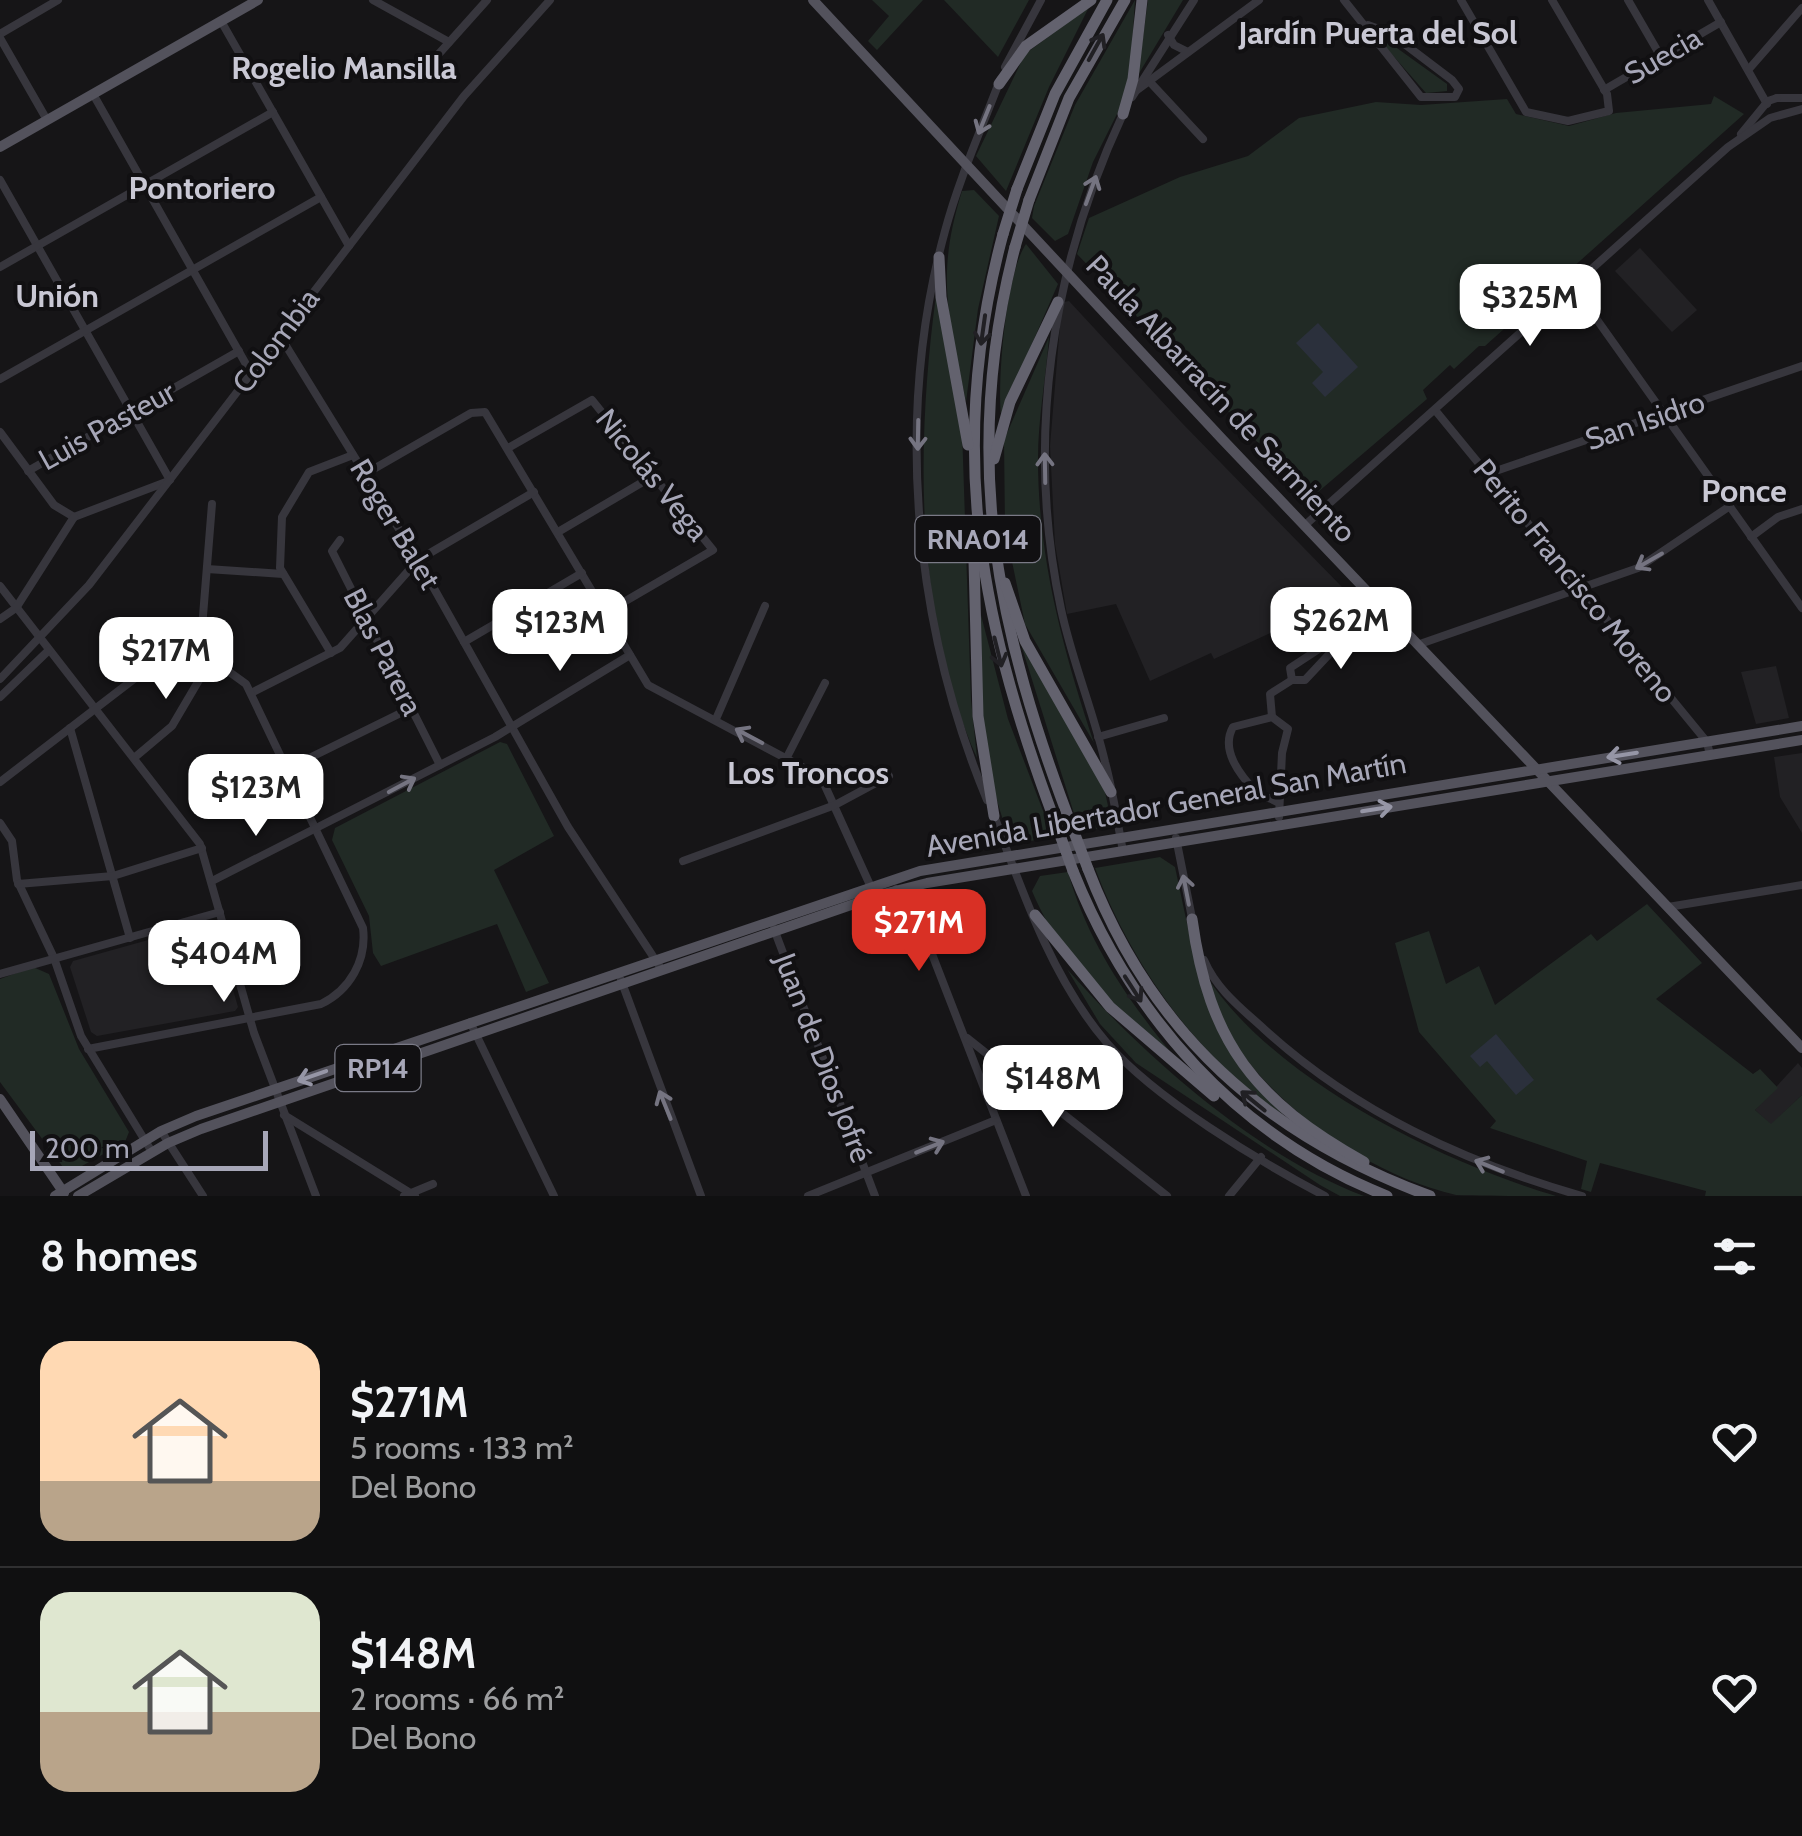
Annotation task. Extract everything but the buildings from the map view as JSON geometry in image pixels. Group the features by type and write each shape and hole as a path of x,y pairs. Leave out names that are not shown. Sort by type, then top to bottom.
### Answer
{"highway":[{"path":"1000,84 1034,39 1091,0"},
{"name":"RNA014","path":"1107,0 1054,94 1017,189 1003,234 979,359 975,503 984,587 999,658 1073,872 1109,951 1163,1031 1237,1106 1308,1158 1387,1196"},
{"name":"RNA014","path":"1125,0 1069,98 1028,200 993,359 990,498 994,545 1017,668 1088,869 1142,976 1218,1071 1309,1141 1430,1196"},
{"path":"1124,114 1133,80 1142,0"},
{"path":"939,257 941,297 962,401 975,503 978,716 994,816"},
{"path":"990,498 1001,425 1058,302"},
{"path":"994,545 1020,631 1111,792"},
{"path":"1034,915 1078,973 1120,1017 1254,1129 1286,1150 1308,1158"},
{"path":"1192,919 1206,996 1242,1064 1305,1123 1406,1187"}],"main road":[{"name":"Paula Albarracín de Sarmiento","path":"812,0 1304,526 1802,1048"},
{"path":"0,146 253,1"},
{"name":"Avenida Libertador General San Martín","path":"78,1196 168,1142 476,1034 875,884 1278,806 1802,726"},
{"name":"Avenida Libertador General San Martín","path":"772,925 917,885 1802,740"},
{"name":"Avenida Libertador General San Martín","path":"61,1194 161,1131 470,1022 620,978"},
{"path":"0,1099 61,1194"}],"street":[{"path":"47,120 0,36 58,0"},
{"path":"373,0 386,3 449,42"},
{"path":"419,76 487,0"},
{"name":"Colombia","path":"0,679 40,641 170,480 464,96 550,0"},
{"path":"1041,0 966,164 939,257 920,376 920,518 932,616 947,681 1034,915 1068,984 1119,1056 1161,1091 1325,1196"},
{"path":"1123,851 1098,737 1064,624 1048,527 1046,414 1058,302 1092,186 1134,93 1194,0"},
{"path":"1134,93 1259,0"},
{"path":"1344,0 1368,25 1376,45 1421,97 1455,97 1459,90 1452,80 1390,33 1368,25"},
{"name":"Suecia","path":"1461,0 1526,112 1568,121 1609,111 1604,90 1721,22"},
{"path":"1552,0 1604,90"},
{"path":"1628,0 1662,56"},
{"path":"1708,0 1779,113"},
{"path":"1749,68 1802,8"},
{"path":"221,21 349,246"},
{"path":"1168,36 1174,45 1188,52"},
{"path":"0,66 12,59"},
{"path":"1149,81 1203,139"},
{"path":"92,94 251,373"},
{"path":"1304,526 1732,144 1771,101 1802,98"},
{"path":"1771,101 1783,104 1779,113"},
{"path":"1732,144 1779,113 1802,109"},
{"path":"0,267 273,112"},
{"path":"0,180 170,480 74,517 16,608 0,618"},
{"path":"0,378 321,197"},
{"path":"1573,286 1802,608"},
{"name":"Roger Balet","path":"280,336 418,560 568,827 658,964"},
{"name":"Luis Pasteur","path":"28,471 239,351"},
{"name":"San Isidro","path":"1487,474 1802,366"},
{"name":"Nicolás Vega","path":"508,448 592,400 713,550 606,614"},
{"name":"Perito Francisco Moreno","path":"1435,410 1707,742 1710,755"},
{"path":"365,474 471,413 485,412 652,689 716,719 824,779 875,884 897,890 911,900 1026,1196"},
{"path":"0,432 54,505 74,517"},
{"path":"331,653 283,574 278,560 282,516 314,468 353,454"},
{"path":"558,532 653,476"},
{"path":"251,693 331,653 418,560 534,492"},
{"path":"200,653 212,504"},
{"path":"1416,644 1638,568 1730,506"},
{"path":"1751,537 1778,518 1802,510"},
{"name":"Blas Parera","path":"340,540 332,551 440,766"},
{"path":"207,569 283,574"},
{"path":"464,642 582,573"},
{"path":"0,586 202,848 250,1019 316,1196"},
{"path":"1288,681 1290,668 1326,645 1375,601"},
{"path":"1280,825 1282,753 1289,732 1272,717 1268,698 1288,681 1305,680 1375,601"},
{"path":"716,719 765,606"},
{"path":"140,624 160,659"},
{"path":"0,697 48,650"},
{"path":"0,782 160,659 200,653 240,677 251,693 360,921 362,955 352,976 331,1000 308,1009 88,1049"},
{"path":"212,881 440,766 630,654"},
{"path":"134,758 172,726 212,658"},
{"path":"788,757 826,683"},
{"path":"287,769 411,708"},
{"path":"1272,717 1233,727 1228,751 1259,795 1278,806"},
{"path":"1098,737 1164,718"},
{"path":"70,728 130,938"},
{"path":"683,862 835,805 889,776"},
{"path":"0,823 12,841 18,884 54,958 88,1049 152,1152"},
{"path":"1174,828 1192,919 1206,965 1222,990 1326,1083 1471,1159 1582,1196"},
{"path":"18,884 113,876 202,848"},
{"path":"0,871 14,865"},
{"path":"1668,907 1802,884"},
{"path":"911,900 917,885"},
{"path":"0,974 220,912"},
{"name":"Juan de Dios Jofré","path":"772,925 876,1196"},
{"path":"620,978 701,1196"},
{"path":"470,1022 554,1196"},
{"path":"963,1035 1166,1196"},
{"path":"284,1115 410,1195 433,1184"},
{"path":"808,1196 996,1120"},
{"path":"161,1131 204,1196"},
{"path":"1229,1196 1261,1157"}],"shaded area":[{"path":"872,0 923,0 877,50 868,41 889,16"},
{"path":"944,0 1029,0 998,57"},
{"path":"1135,0 1130,78 1124,100 1093,162 1068,234 1055,241 1032,218 1034,206 1075,105"},
{"path":"1148,0 1183,0 1138,75"},
{"path":"1089,7 1049,87 1006,191 976,156 1025,54"},
{"name":"Jardín Puerta del Sol","path":"1383,38 1447,84 1447,91 1426,93 1381,42"},
{"path":"1714,96 1744,114 1485,346 1479,346 1454,369 1450,365 1423,390 1427,399 1311,498 1077,254 1089,218 1180,177 1248,156 1299,118 1376,102 1421,105 1507,99 1516,114 1569,126 1616,113 1711,104"},
{"path":"974,190 999,216 978,309 966,402 950,320 947,273 962,191"},
{"path":"1026,244 1058,284 1001,415 1000,378 1008,302"},
{"path":"1640,248 1697,310 1672,332 1615,271"},
{"path":"936,295 962,429 971,700 977,758 956,703 941,647 925,530 925,411"},
{"path":"1069,301 1342,587 1279,629 1214,659 1211,653 1150,681 1116,604 1067,614 1055,544 1050,446 1061,313 1064,302"},
{"path":"1049,337 1038,444 1042,532 1063,638 1094,743 1025,624 1005,528 1004,440"},
{"path":"981,615 1008,719 1053,837 1025,842 1009,836 1000,810 983,727"},
{"path":"1014,622 1105,792 1110,815 1100,828 1082,832 1076,820"},
{"path":"1776,666 1789,718 1756,724 1741,672"},
{"path":"500,742 507,744 554,836 494,870 549,983 526,992 497,924 381,966 373,953 369,916 332,840 335,828"},
{"path":"1802,753 1802,833 1780,797 1774,757"},
{"path":"1160,857 1175,867 1199,980 1212,1017 1286,1116 1224,1068 1171,1007 1127,939 1095,868"},
{"path":"1068,872 1087,924 1112,972 1177,1060 1094,984 1044,916 1032,891 1040,876"},
{"path":"1647,904 1702,963 1656,999 1753,1074 1760,1069 1778,1088 1755,1110 1771,1124 1802,1095 1802,1196 1705,1196 1706,1191 1600,1163 1591,1192 1581,1189 1587,1161 1490,1128 1496,1121 1419,1032 1395,943 1429,931 1446,984 1479,966 1495,1005 1591,934 1597,941"},
{"path":"209,923 215,927 238,1007 235,1011 97,1036 91,1032 70,967 73,961"},
{"path":"33,967 49,974 79,1049 129,1132 125,1142 73,1171 63,1167 0,1082 0,979"},
{"path":"1067,969 1166,1068 1242,1129 1323,1178 1364,1196 1340,1196 1320,1185 1136,1063 1100,1024"},
{"path":"1205,974 1234,1012 1271,1048 1314,1081 1411,1138 1461,1162 1556,1196 1456,1195 1395,1174 1336,1141 1283,1099 1240,1051"},
{"path":"1798,1063 1802,1068 1802,1095 1771,1125 1755,1110"}],"water":[{"path":"1318,323 1358,367 1325,397 1312,383 1323,372 1296,343"},
{"path":"1496,1034 1534,1080 1516,1095 1487,1061 1480,1067 1470,1056"}],"district":[{"name":"Jardín Puerta del Sol","path":"1378,33"},
{"name":"Rogelio Mansilla","path":"344,68"},
{"name":"Pontoriero","path":"202,188"},
{"name":"Unión","path":"57,296"},
{"name":"Ponce","path":"1744,491"},
{"name":"Los Troncos","path":"808,773"}]}
